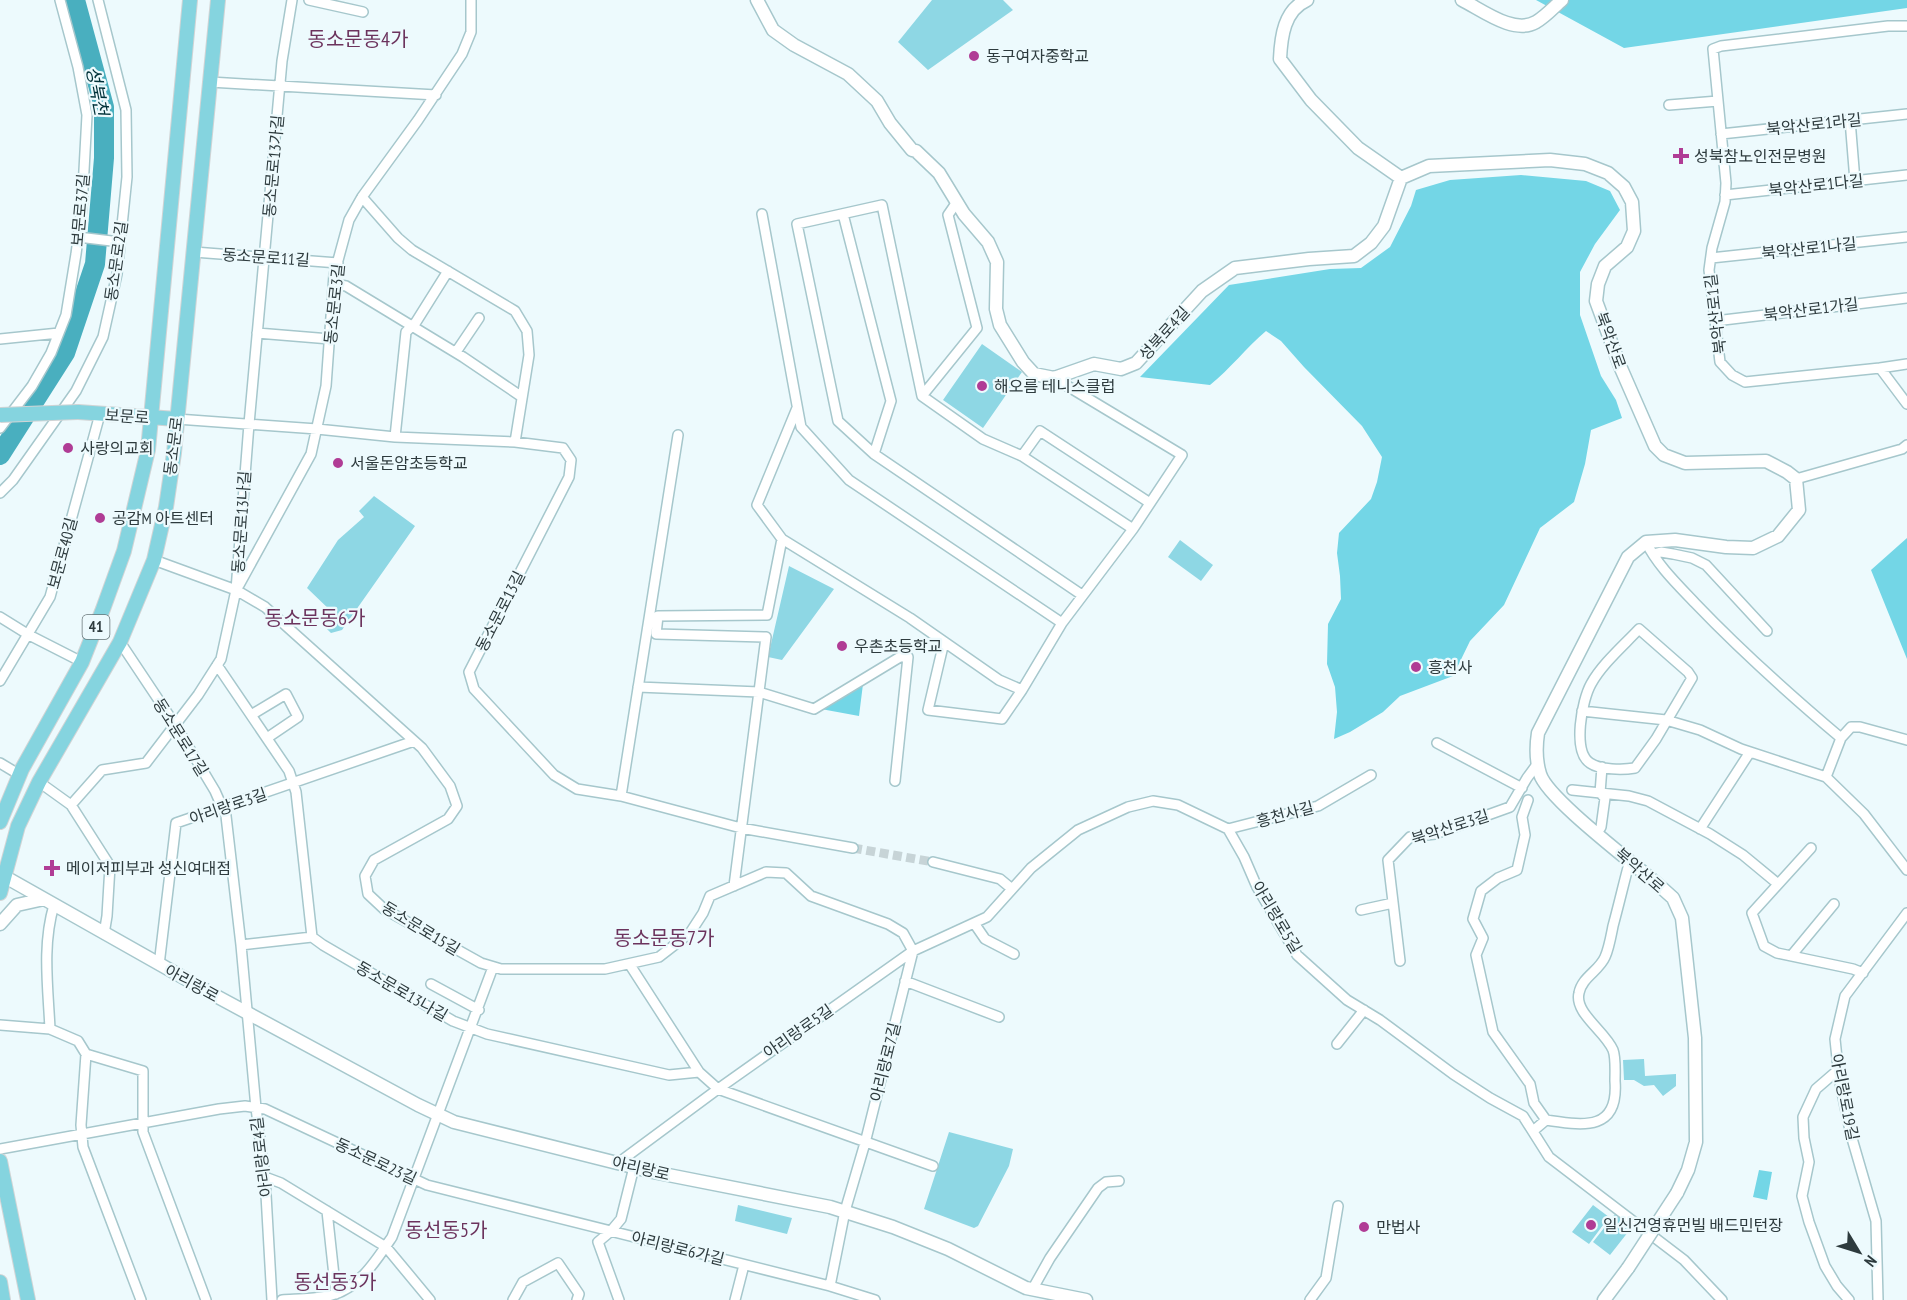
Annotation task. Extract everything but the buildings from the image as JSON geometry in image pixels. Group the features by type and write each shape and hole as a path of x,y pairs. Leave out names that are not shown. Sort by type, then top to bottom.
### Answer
{"main road":[{"name":"동소문로","path":"0,822 20,775 82,662 124,551 148,450 190,0"},
{"name":"동소문로","path":"0,893 2,875 18,826 39,782 120,642 154,560 165,507 177,419 218,0"},
{"name":"보문로","path":"0,415 78,412 177,419"},
{"path":"0,1161 28,1300"},
{"path":"0,1282 3,1300"}],"street":[{"name":"보문로37길","path":"0,428 17,409 51,353 66,315 78,237 87,115 78,68 60,0"},
{"name":"동소문로2길","path":"0,493 13,480 76,391 103,337 117,274 127,177 126,110 98,0"},
{"name":"동소문로13가길","path":"249,424 282,61 292,0"},
{"path":"309,0 363,12"},
{"name":"동소문로3길","path":"236,590 311,454 326,386 334,284 349,220 362,197 436,95 462,54 471,32 471,0"},
{"path":"757,0 773,30 794,45 848,74 878,101 890,123 912,150 916,151 939,173 964,214 988,242 997,262 996,309 1000,325 1023,362 1034,374 1054,378 1182,455 1133,529 1062,623 1002,719 928,710 944,642"},
{"path":"1292,0 1290,4 1292,15"},
{"path":"1307,0 1299,4 1283,27 1280,59 1311,100 1358,148 1401,178"},
{"path":"1462,0 1510,24 1524,26 1537,22 1562,0"},
{"name":"북악산로1길","path":"1907,26 1888,26 1713,49 1726,183 1709,270 1720,362 1732,375 1745,382 1907,364"},
{"path":"210,82 436,95"},
{"path":"1670,105 1718,101"},
{"name":"북악산로1라길","path":"1721,134 1907,114"},
{"path":"1850,120 1855,181"},
{"name":"북악산로","path":"1401,178 1429,166 1550,160 1585,164 1608,172 1624,187 1632,202 1634,231 1627,247 1605,266 1598,284 1596,301 1624,376 1655,446 1664,455 1685,463 1766,461 1796,479"},
{"name":"북악산로1다길","path":"1725,195 1907,175"},
{"name":"성북로4길","path":"1054,378 1094,364 1120,369 1136,363 1202,291 1235,268 1354,256 1371,243 1384,226 1401,178"},
{"path":"362,197 398,238 412,250 515,311 527,331 529,355 515,442"},
{"path":"922,396 977,328 948,215 957,202"},
{"path":"1082,595 874,454 838,422 796,224 882,205 922,396 982,439 1022,456 1133,529"},
{"path":"762,214 801,428 849,480 1062,623"},
{"path":"843,214 891,401 874,454"},
{"path":"78,237 120,242"},
{"name":"북악산로1나길","path":"1711,258 1907,237"},
{"name":"동소문로11길","path":"194,252 338,263"},
{"path":"395,437 406,332 448,271"},
{"path":"334,284 346,286 456,352 522,397"},
{"name":"북악산로1가길","path":"1715,321 1907,298"},
{"path":"456,352 479,318"},
{"path":"0,339 59,333"},
{"path":"257,333 330,339"},
{"path":"1880,368 1907,404"},
{"path":"796,408 757,505 782,539 910,618 999,680 1022,690"},
{"name":"보문로40길","path":"0,681 50,597 100,414"},
{"name":"동소문로13길","path":"177,419 395,437 515,442 563,448 571,460 569,477 469,672 474,689 554,775 577,789 621,796"},
{"name":"동소문로13나길","path":"217,665 221,659 236,590 249,424"},
{"path":"1022,456 1040,431 1150,503"},
{"path":"678,435 621,796 741,828 853,848"},
{"path":"1841,738 1737,647 1682,589 1646,542 1675,540 1753,548 1778,536 1799,510 1796,479 1902,449 1907,445"},
{"path":"734,886 766,637 656,634 658,616 768,615 782,539"},
{"name":"북악산로","path":"1604,1300 1677,1193 1688,1170 1696,1142 1695,1038 1684,930 1682,918 1672,898 1558,800 1540,776 1536,747 1538,733 1628,557 1646,542"},
{"path":"1653,554 1661,552 1673,554 1692,558 1706,565 1767,632"},
{"name":"동소문로15길","path":"154,560 236,590 264,607 422,748 450,786 457,806 448,819 374,860 365,876 368,894 384,909 481,963 501,969 605,969 659,957 690,933 703,913 710,896 766,872 786,873 811,896 888,924 903,933 913,951"},
{"path":"0,617 28,635 82,662"},
{"path":"1639,629 1692,678 1666,720 1645,756 1635,768 1602,767 1589,763 1582,753 1580,726 1590,686 1639,629"},
{"name":"동소문로17길","path":"120,642 176,726 215,791 226,816 248,1013"},
{"path":"638,687 759,692 814,708 900,657 908,657 895,782"},
{"path":"71,805 102,770 146,764 176,726 217,665 289,771 296,792 312,937 240,945"},
{"path":"251,715 286,694 298,717 267,738"},
{"path":"1582,711 1666,720 1700,730 1750,752 1826,777 1864,814 1907,870"},
{"path":"1826,777 1841,738 1851,727 1860,727 1907,740"},
{"name":"아리랑로3길","path":"159,965 176,823 414,741"},
{"path":"1437,743 1522,788"},
{"path":"1700,829 1750,752"},
{"path":"0,763 20,775"},
{"name":"북악산로3길","path":"1400,961 1388,860 1410,837 1435,834 1510,807 1538,763"},
{"path":"1597,832 1601,827 1605,798 1600,793 1602,767"},
{"name":"흥천사길","path":"1228,830 1318,806 1371,775"},
{"path":"39,782 71,805 110,866 104,934"},
{"path":"1572,790 1629,796 1648,801 1743,855 1778,884"},
{"path":"1527,800 1522,817 1525,835 1517,870 1498,878 1481,891 1473,919 1483,938 1476,955 1493,1032 1530,1084 1534,1103 1546,1120 1578,1125 1595,1124 1604,1118 1613,1106 1616,1093 1613,1050 1596,1025 1585,1016 1578,1004 1578,993 1585,979 1605,960 1629,860"},
{"name":"아리랑로5길","path":"618,1163 913,951 987,917 1031,868 1078,830 1128,807 1153,801 1178,804 1228,830 1244,857 1257,887 1297,955 1347,1000 1490,1098 1522,1116 1549,1157 1684,1260 1722,1300"},
{"path":"1811,848 1752,914 1764,946 1777,953 1863,973"},
{"path":"933,862 1000,879 1012,889"},
{"name":"아리랑로","path":"2,875 159,965 454,1122 634,1167 764,1192 845,1211 948,1249 1032,1290 1086,1300"},
{"path":"0,924 17,905 49,902 46,963 50,1029"},
{"path":"1361,910 1393,903"},
{"path":"1791,956 1834,904"},
{"name":"아리랑로19길","path":"1878,1300 1876,1221 1851,1135 1838,1070 1835,1039 1845,996 1907,913"},
{"path":"974,923 985,939 1014,954"},
{"name":"동소문로13나길","path":"312,937 453,1021 487,1035 669,1075 699,1071"},
{"name":"아리랑로7길","path":"845,1211 866,1143 913,951"},
{"path":"630,965 699,1071 718,1089 933,1166"},
{"path":"282,1300 340,1292 352,1286 374,1264 392,1238 494,967"},
{"path":"905,981 999,1017"},
{"path":"431,984 478,1010"},
{"path":"1337,1044 1364,1010"},
{"name":"아리랑로4길","path":"248,1013 256,1108 266,1177 272,1300"},
{"path":"0,1025 50,1029 78,1041 86,1054 81,1135 83,1147 141,1300"},
{"path":"86,1054 143,1071 143,1132 206,1300"},
{"path":"1838,1070 1816,1089 1803,1117 1809,1162 1803,1196 1825,1266 1849,1300"},
{"name":"동소문로23길","path":"0,1149 245,1106 265,1109 427,1185 611,1231"},
{"path":"1533,1131 1546,1120"},
{"path":"619,1300 598,1242 621,1219 634,1167"},
{"path":"266,1177 281,1183 386,1247 430,1300"},
{"path":"1032,1290 1050,1258 1098,1188 1106,1182 1119,1182"},
{"path":"1310,1300 1326,1278 1338,1206"},
{"path":"327,1211 340,1292 351,1300"},
{"path":"830,1286 845,1211"},
{"name":"아리랑로6가길","path":"611,1231 830,1286 859,1298 874,1300"},
{"path":"513,1300 523,1282 558,1263 579,1294 577,1300"},
{"name":"아리랑로6가길","path":"735,1300 744,1265"}],"shaded area":[{"path":"932,0 1003,0 1013,10 928,70 898,42"},
{"path":"1536,0 1907,0 1907,8 1624,48"},
{"path":"1521,175 1586,181 1610,191 1620,210 1595,244 1580,272 1580,315 1601,376 1616,400 1622,418 1591,430 1585,464 1574,502 1540,528 1504,605 1470,641 1453,676 1400,696 1383,712 1334,739 1337,712 1335,687 1327,664 1328,624 1341,599 1337,553 1339,533 1371,499 1382,457 1362,426 1281,341 1266,331 1210,385 1140,377 1229,285 1330,269 1361,268 1390,247 1411,206 1416,190 1450,180"},
{"name":"해오름 테니스클럽","path":"982,344 1022,372 983,428 943,400"},
{"path":"374,496 415,526 342,630 331,633 321,623 333,613 307,588 338,540 364,517 359,511"},
{"path":"1907,538 1907,659 1871,570"},
{"path":"1180,540 1213,565 1201,581 1168,557"},
{"path":"789,566 834,589 782,660 768,657"},
{"path":"863,684 859,716 821,709"},
{"path":"1644,1059 1645,1076 1676,1074 1676,1086 1663,1096 1654,1085 1644,1086 1634,1080 1624,1080 1623,1060"},
{"path":"949,1132 1013,1149 1009,1166 978,1226 974,1228 924,1209"},
{"path":"1759,1170 1772,1172 1767,1200 1753,1197"},
{"path":"738,1205 792,1218 787,1234 735,1221"},
{"name":"일신건영휴먼빌 배드민턴장","path":"1593,1205 1609,1217 1589,1244 1572,1232"},
{"path":"1615,1214 1632,1227 1610,1255 1593,1242"}],"waterway":[{"name":"성북천","path":"0,455 65,353 95,264 104,158 104,107 75,0"}],"tunnel":[{"path":"853,848 933,862"}],"place":[{"name":"동구여자중학교","path":"974,56"},
{"name":"성북참노인전문병원","path":"1681,156"},
{"name":"해오름 테니스클럽","path":"982,386"},
{"name":"사랑의교회","path":"68,448"},
{"name":"서울돈암초등학교","path":"338,463"},
{"name":"공감M 아트센터","path":"100,518"},
{"name":"우촌초등학교","path":"842,646"},
{"name":"흥천사","path":"1416,667"},
{"name":"메이저피부과 성신여대점","path":"52,868"},
{"name":"일신건영휴먼빌 배드민턴장","path":"1591,1225"},
{"name":"만법사","path":"1364,1227"}],"district":[{"name":"동소문동4가","path":"358,39"},
{"name":"동소문동6가","path":"315,618"},
{"name":"동소문동7가","path":"664,938"},
{"name":"동선동5가","path":"446,1230"},
{"name":"동선동3가","path":"335,1282"}]}
